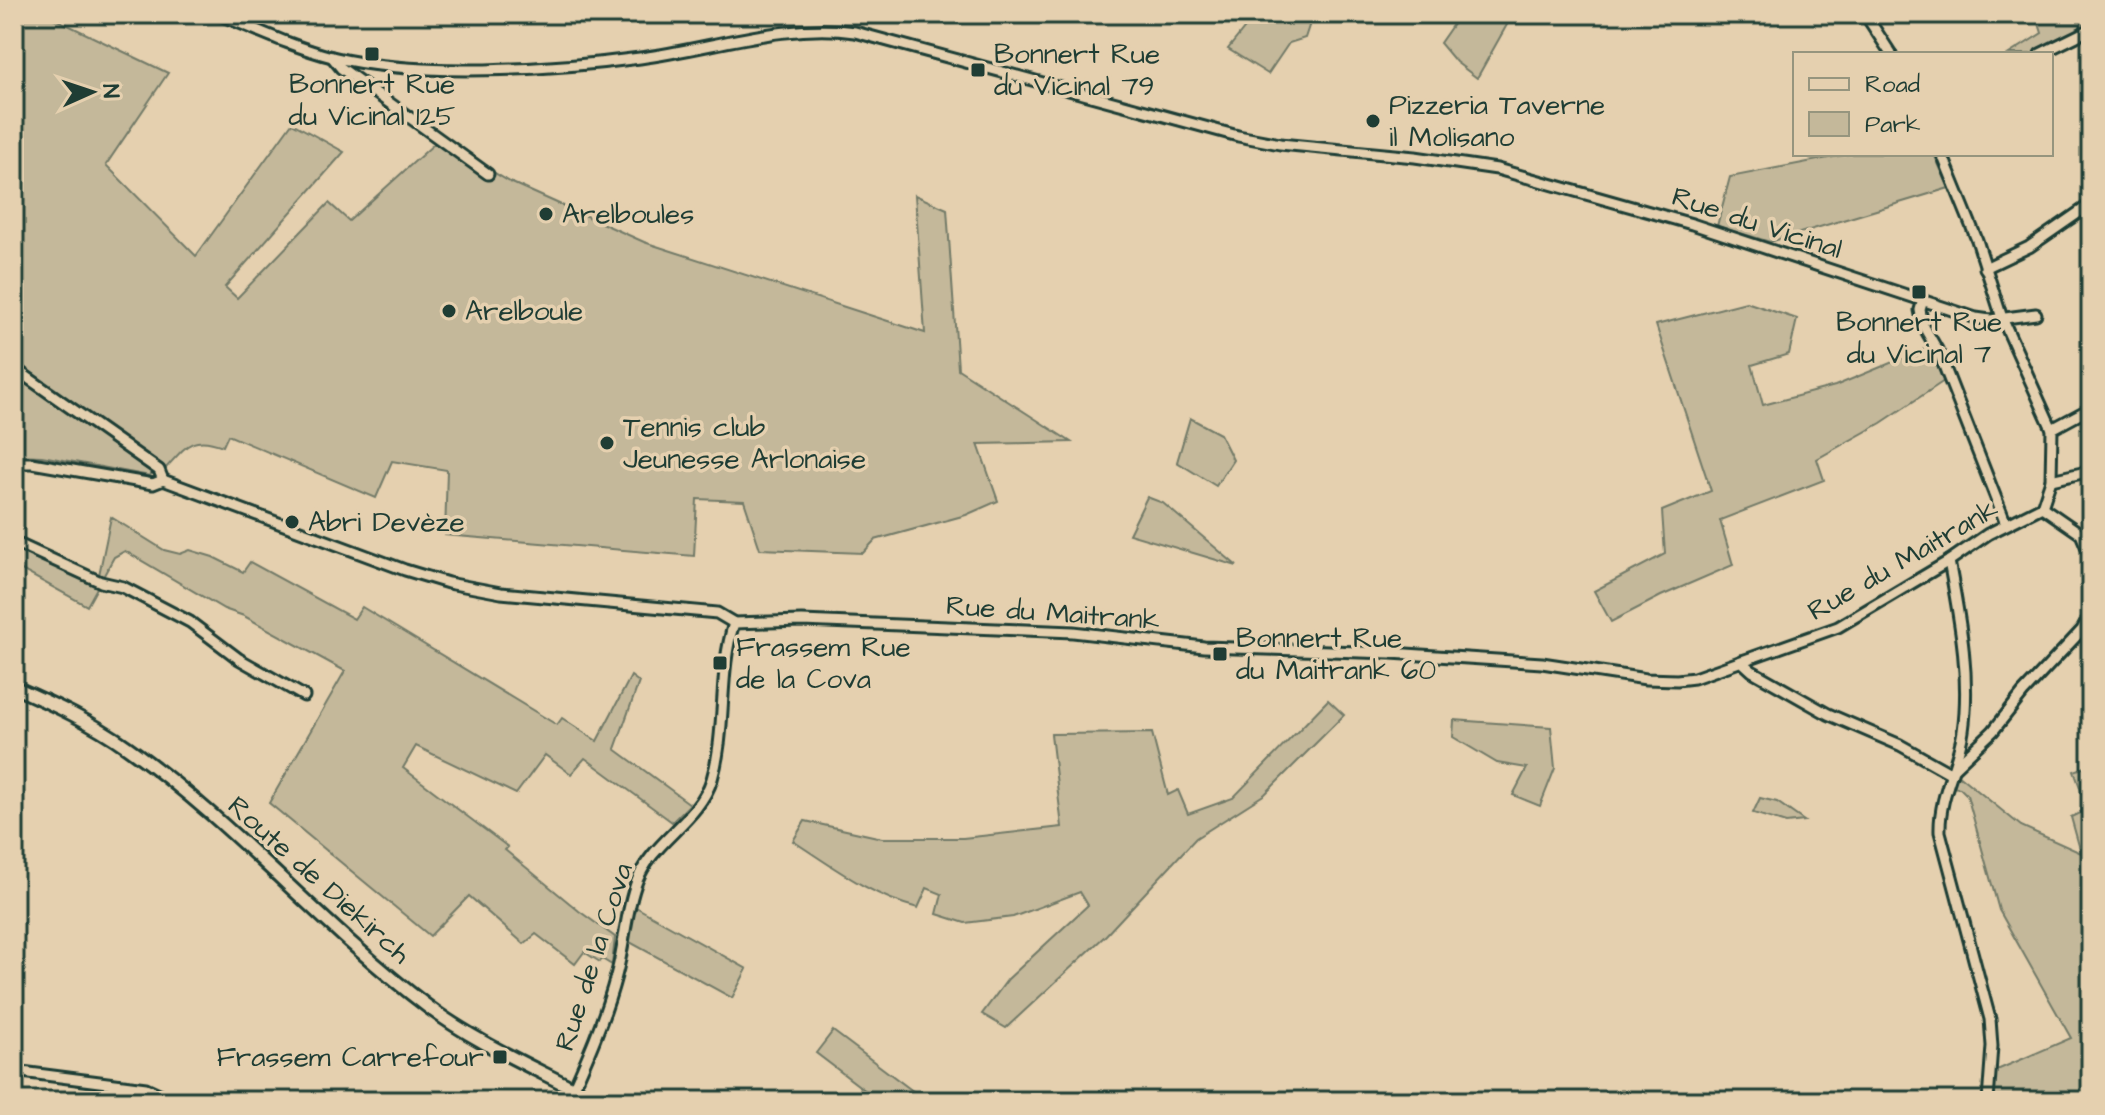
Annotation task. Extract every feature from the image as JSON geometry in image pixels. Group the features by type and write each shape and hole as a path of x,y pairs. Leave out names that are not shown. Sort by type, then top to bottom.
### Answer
{"main road":[{"name":"Route de Diekirch","path":"14,687 83,720 128,748 214,818 389,976 430,1008 466,1031 597,1101"}],"street":[{"path":"218,14 332,57 341,68 488,174"},
{"path":"1865,14 1890,52"},
{"path":"2044,52 2091,29"},
{"name":"Rue du Vicinal","path":"332,57 441,69 551,67 641,58 795,31 843,30 1238,136 1280,144 1415,157 1497,169 1692,224 1983,320 2036,314"},
{"path":"1943,156 2002,318 2052,429 2091,408"},
{"path":"1985,268 2029,247 2091,204"},
{"path":"1923,300 1920,310 1923,325 1939,353 2006,524"},
{"path":"14,368 159,470 163,480"},
{"name":"Rue du Maitrank","path":"15,464 32,463 153,484 163,480 405,570 448,583 501,593 717,613 734,623 802,621 1073,632 1204,647 1391,653 1542,663 1665,681 1694,678 1838,627 1988,534 2042,507 2051,480 2052,429"},
{"path":"2051,480 2091,471"},
{"path":"2042,507 2086,534 2091,557"},
{"path":"14,542 101,582 123,587 190,622 239,659 304,696"},
{"path":"1949,561 1959,613 1966,691 1962,736 1940,809 1940,832 1990,1019 1992,1046 1988,1101"},
{"path":"1950,773 1993,731 2023,693 2082,630 2091,613"},
{"name":"Rue de la Cova","path":"568,1101 617,975 623,931 636,882 655,851 695,810 708,791 717,752 724,679 734,623"},
{"path":"1741,661 1752,671 1828,714 1900,745 1950,773"},
{"path":"14,1071 146,1088 174,1101"}],"green space":[{"path":"14,14 45,14 168,73 106,165 196,256 292,123 344,152 225,287 237,298 329,203 349,221 435,143 449,153 463,154 510,182 644,242 925,333 915,195 947,209 958,369 1071,442 978,444 998,501 966,515 875,540 863,553 760,549 744,501 697,499 694,556 445,535 447,470 392,461 376,498 228,435 223,446 204,441 190,444 166,468 14,364"},
{"path":"1256,14 1313,14 1305,38 1289,43 1268,74 1228,49"},
{"path":"1456,14 1513,14 1477,78 1456,62 1440,43 1458,17"},
{"path":"2036,14 2091,14 2091,29 2044,52 2012,52 2042,33"},
{"path":"1839,156 1935,156 1949,188 1770,242 1717,226 1730,177"},
{"path":"1746,302 1797,319 1789,354 1752,365 1763,405 1835,386 1929,347 1944,381 1881,423 1817,459 1824,480 1720,520 1733,565 1611,622 1594,591 1665,554 1662,511 1711,491 1656,325"},
{"path":"14,373 153,471 150,476 42,456 14,455"},
{"path":"1190,418 1220,434 1233,460 1216,486 1177,462"},
{"path":"1147,497 1163,503 1237,566 1129,534"},
{"path":"111,517 164,550 180,554 190,550 243,572 250,562 354,619 362,607 557,725 562,718 597,741 631,676 639,682 615,749 690,804 672,822 585,758 571,774 545,755 516,794 416,746 403,768 508,847 505,850 615,937 612,965 584,952 575,964 536,934 524,944 469,896 430,936 269,803 345,671 244,616 224,609 125,551 114,557 87,606 14,566 14,537 99,575"},
{"path":"1328,700 1344,715 1265,794 1196,838 1106,935 1006,1028 982,1014 1008,979 1088,905 1080,892 1013,917 965,923 937,914 942,894 927,888 918,908 901,903 853,880 793,841 805,821 882,838 963,838 1062,827 1051,734 1152,733 1168,795 1178,790 1188,814 1233,798"},
{"path":"1454,720 1551,727 1555,768 1540,806 1513,795 1527,768 1497,763 1453,737"},
{"path":"2091,765 2091,1101 1988,1101 1990,1073 2071,1038 1999,910 1967,795 1960,788 1950,787 1957,774 2021,826 2081,853 2071,817 2088,809 2074,771"},
{"path":"1760,798 1777,802 1804,821 1786,823 1753,813"},
{"path":"634,906 747,969 732,998 626,940"},
{"path":"833,1031 926,1101 879,1101 816,1053"}],"place":[{"name":"Bonnert Rue du Vicinal 125","path":"372,54"},
{"name":"Bonnert Rue du Vicinal 79","path":"978,70"},
{"name":"Pizzeria Taverne il Molisano","path":"1373,121"},
{"name":"Arelboules","path":"546,214"},
{"name":"Bonnert Rue du Vicinal 7","path":"1919,292"},
{"name":"Arelboule","path":"449,311"},
{"name":"Tennis club Jeunesse Arlonaise","path":"607,443"},
{"name":"Abri Devèze","path":"292,522"},
{"name":"Bonnert Rue du Maitrank 60","path":"1220,654"},
{"name":"Frassem Rue de la Cova","path":"720,663"},
{"name":"Frassem Carrefour","path":"500,1057"}]}
